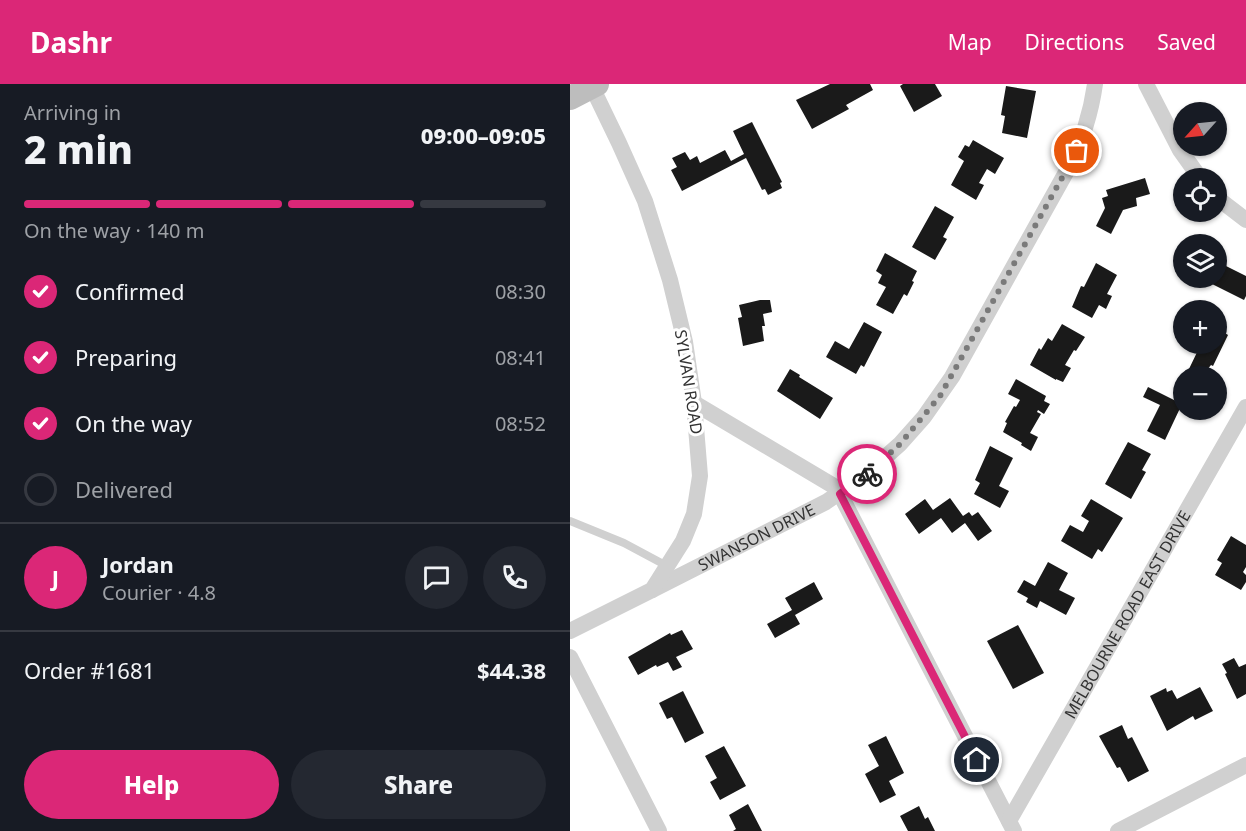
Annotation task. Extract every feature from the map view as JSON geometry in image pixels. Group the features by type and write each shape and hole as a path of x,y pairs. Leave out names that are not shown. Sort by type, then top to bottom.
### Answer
{"main road":[{"path":"570,98 594,85"}],"street":[{"name":"SWANSON DRIVE","path":"652,590 840,494 900,444 924,417 952,377 1071,163 1089,117 1095,84"},
{"path":"1146,84 1180,150 1193,168"},
{"name":"SYLVAN ROAD","path":"594,85 651,220 670,280 685,342 694,403 700,476 697,502 683,541 652,590"},
{"path":"1227,205 1246,220"},
{"path":"694,403 833,486 840,494 1012,826"},
{"name":"MELBOURNE ROAD EAST DRIVE","path":"1012,826 1246,406"},
{"path":"570,631 652,590"},
{"path":"570,657 659,831"},
{"path":"1118,831 1246,765"}],"lane":[{"path":"570,521 624,543 667,566"}],"building":[{"path":"830,84 870,84 873,90 846,105 849,109 812,129 796,100"},
{"path":"903,84 935,84 942,96 914,112 900,86"},
{"path":"1006,86 1036,91 1027,138 1002,133 1005,116 1001,115"},
{"path":"752,122 782,182 780,183 782,188 768,195 765,189 762,190 746,158 682,191 671,170 677,167 672,158 685,152 690,160 697,156 700,163 725,150 731,161 744,154 733,131"},
{"path":"973,140 1004,158 995,174 987,169 979,183 984,185 976,200 951,185 964,161 958,157 965,145 969,147"},
{"path":"1145,178 1150,194 1136,198 1137,206 1123,210 1111,234 1096,226 1105,208 1102,198 1108,196 1106,190"},
{"path":"935,206 954,217 943,237 947,239 935,260 912,247"},
{"path":"885,253 917,271 907,296 904,294 893,314 876,305 886,287 878,283 882,275 876,271"},
{"path":"1096,263 1117,275 1107,294 1112,296 1106,309 1099,305 1092,318 1072,307 1081,286 1084,287"},
{"path":"1227,266 1246,276 1244,300 1220,288 1227,288"},
{"path":"770,300 772,312 763,314 764,341 743,346 738,318 742,317 739,305"},
{"path":"864,322 882,332 864,367 861,365 856,374 826,357 835,341 849,349"},
{"path":"1062,324 1085,337 1065,365 1071,368 1063,382 1030,365 1039,348 1041,350 1048,338 1052,341"},
{"path":"1196,354 1219,354 1213,366 1190,366"},
{"path":"790,369 833,398 820,419 777,391"},
{"path":"1016,379 1046,396 1044,401 1050,404 1044,414 1038,410 1037,412 1041,414 1030,433 1038,437 1031,451 1003,432 1007,423 1005,422 1020,400 1008,394"},
{"path":"1148,387 1173,400 1174,420 1165,440 1147,431 1160,405 1143,397"},
{"path":"1128,442 1151,454 1142,470 1146,472 1131,499 1105,484"},
{"path":"990,446 1013,458 999,486 1009,491 1000,508 974,494 980,483 975,480"},
{"path":"950,498 963,516 969,512 972,516 978,512 992,531 978,541 965,523 952,533 941,518 919,534 905,514 925,499 933,510"},
{"path":"1091,499 1123,518 1102,552 1098,549 1092,559 1061,541 1070,525 1083,532 1089,521 1081,516"},
{"path":"1231,536 1246,545 1246,567 1243,572 1246,575 1246,582 1241,590 1215,575 1222,563 1217,560"},
{"path":"1048,562 1068,573 1059,590 1075,598 1066,615 1040,601 1037,608 1026,602 1028,598 1017,592 1024,580 1035,586"},
{"path":"814,582 823,599 795,615 800,624 775,638 767,624 792,610 785,598"},
{"path":"1018,625 1044,673 1013,689 987,641"},
{"path":"682,630 693,649 676,657 682,667 673,671 668,662 657,667 656,665 638,675 628,657 670,633 671,635"},
{"path":"1234,658 1239,667 1246,664 1246,694 1237,699 1222,664"},
{"path":"1200,687 1213,711 1195,720 1193,716 1167,731 1150,696 1166,688 1167,692 1172,690 1177,699"},
{"path":"683,691 704,733 685,743 672,717 667,719 659,703"},
{"path":"1122,725 1128,739 1132,737 1149,771 1128,782 1120,767 1117,768 1099,736"},
{"path":"886,736 904,773 889,781 896,795 880,803 865,774 879,766 868,745"},
{"path":"724,746 746,786 720,800 710,782 717,778 705,756"},
{"path":"748,804 762,831 733,831 736,829 729,815"},
{"path":"919,806 925,819 928,817 935,831 908,831 900,816"}],"way so far":[{"path":"867,474 918,425 940,396 974,339 1077,151"}],"route":[{"path":"867,474 840,494 977,760"}]}
